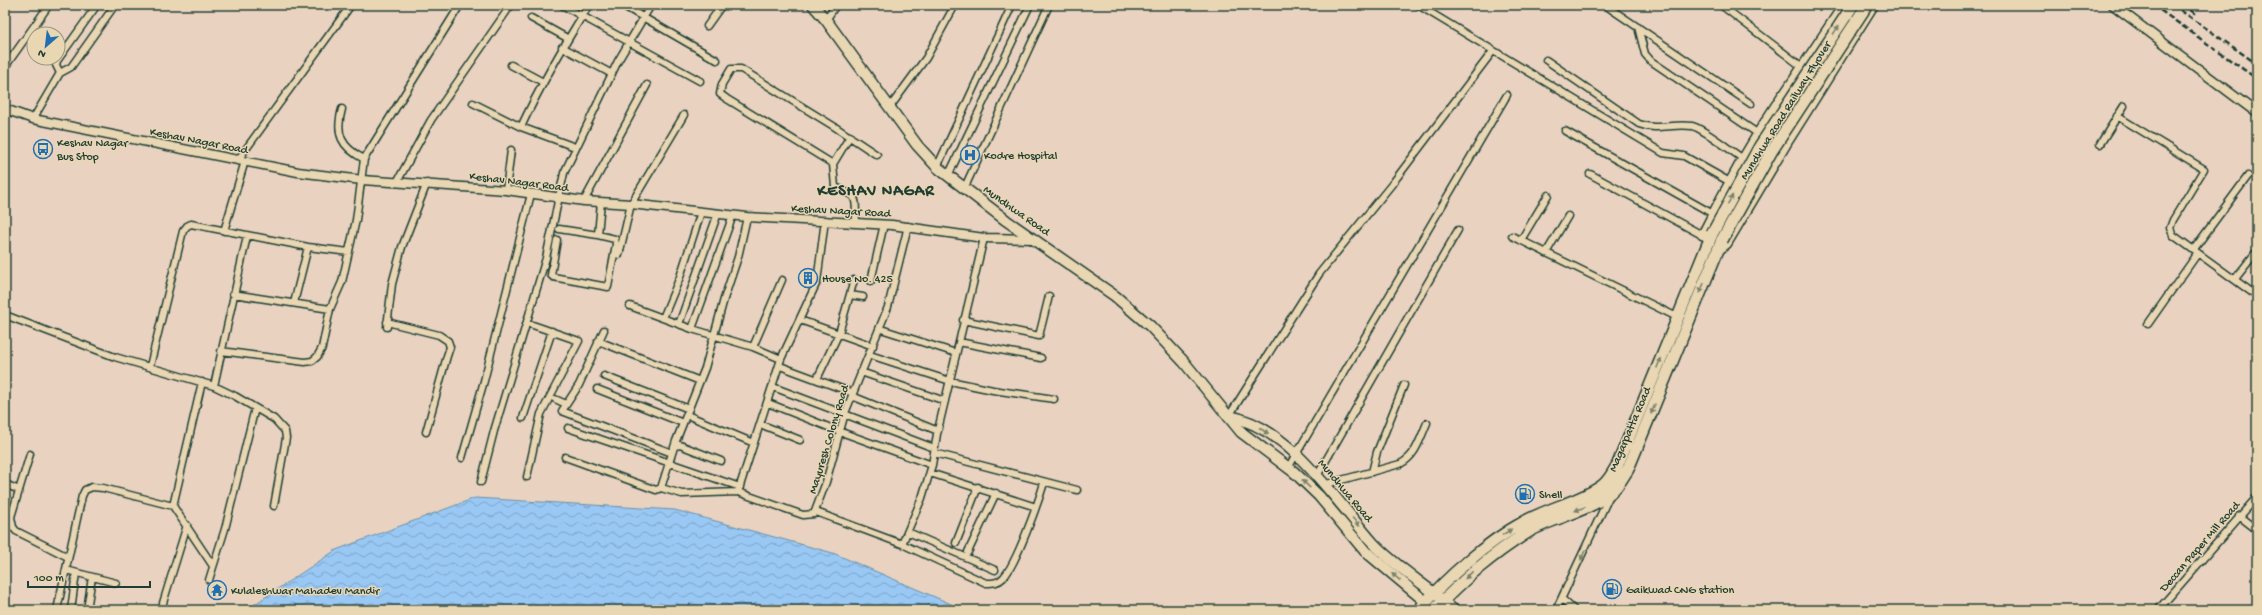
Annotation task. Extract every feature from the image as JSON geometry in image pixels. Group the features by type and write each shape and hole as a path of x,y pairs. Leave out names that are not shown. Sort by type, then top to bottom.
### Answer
{"highway":[{"name":"Mundhwa Road Railway Flyover","path":"1704,251 1708,236 1760,146 1853,5"},
{"name":"Mundhwa Road Railway Flyover","path":"1716,252 1771,152 1867,5"},
{"name":"Magarpatta Road","path":"1439,597 1480,552 1504,534 1525,521 1588,494 1603,485 1618,464 1704,251"},
{"name":"Magarpatta Road","path":"1439,597 1483,562 1510,543 1530,531 1592,504 1610,494 1628,469 1716,252"},
{"path":"1422,606 1439,597"},
{"name":"Mundhwa Road","path":"1434,610 1439,597"}],"main road":[{"name":"Mundhwa Road","path":"813,5 826,20 917,145 937,167 1085,274 1150,326 1184,362 1241,432 1288,468 1319,496 1365,551 1422,606 1434,610"},
{"name":"Mundhwa Road","path":"1229,416 1246,419 1296,454 1317,476 1323,485 1376,545 1454,610"}],"street":[{"path":"5,67 49,5"},
{"path":"60,73 56,65 57,61 97,5"},
{"path":"33,119 60,73 72,68 115,5"},
{"path":"224,230 241,161 351,5"},
{"path":"221,352 305,362 312,361 317,357 322,348 330,309 342,282 362,180 364,159 460,5"},
{"path":"397,182 431,120 511,5"},
{"path":"562,5 700,81"},
{"path":"522,127 543,82 562,47 589,5"},
{"path":"622,5 717,60"},
{"path":"481,482 494,431 546,258 564,172 612,74 651,5"},
{"path":"707,26 722,5"},
{"path":"826,20 836,5"},
{"path":"890,107 926,58 955,5"},
{"path":"937,167 1012,5"},
{"path":"948,176 1030,5"},
{"path":"964,188 1049,5"},
{"path":"1418,5 1663,153 1684,156 1730,182"},
{"path":"1605,5 1751,104"},
{"path":"1721,5 1800,66"},
{"path":"1590,174 1708,236 1713,214 1742,158 1800,66 1842,5"},
{"path":"1716,252 1727,244 1807,111 1874,5"},
{"path":"2113,5 2257,113"},
{"path":"531,18 567,38"},
{"path":"1638,27 1645,54 1651,61 1757,133"},
{"path":"562,47 612,74"},
{"path":"1229,416 1319,274 1392,184 1493,51"},
{"path":"1546,60 1639,124 1648,128 1659,129 1694,126 1742,158"},
{"path":"511,65 543,82"},
{"path":"833,164 720,94 722,84 731,69 741,69 850,136 877,155"},
{"path":"584,201 647,85"},
{"path":"1288,468 1507,94"},
{"path":"1782,94 1807,111"},
{"path":"473,103 522,127 576,147"},
{"path":"2100,144 2124,106"},
{"name":"Keshav Nagar Road","path":"5,108 33,119 298,172 362,180 506,190 584,201 631,204 747,217 884,224 908,226 984,238 1036,240"},
{"path":"342,109 338,122 339,133 351,152 364,159"},
{"path":"619,255 631,204 684,115"},
{"path":"2117,116 2204,169 2172,220 2170,228 2173,235 2257,296"},
{"path":"1565,131 1713,214"},
{"path":"850,136 833,164 835,187 852,192 856,198 856,222"},
{"path":"506,190 510,150"},
{"path":"2148,324 2248,176"},
{"path":"426,432 450,347 448,341 439,335 387,325 392,284 402,247 427,184"},
{"path":"462,458 484,381 531,194"},
{"path":"1521,240 1548,195"},
{"path":"598,235 601,202"},
{"path":"663,318 680,277 701,212"},
{"path":"679,324 718,214"},
{"path":"692,329 733,215"},
{"path":"1546,253 1568,216"},
{"path":"661,488 672,453 700,381 715,335 738,257 747,217"},
{"path":"565,457 656,490 661,488 682,494 739,490 760,424 774,387 781,359 817,282 825,220"},
{"path":"150,366 183,231 187,226 191,224 308,247 349,252"},
{"path":"871,281 884,224"},
{"name":"Mayuresh Colony Road","path":"568,428 669,464 803,515 809,516 816,512 845,413 861,372 881,329 908,226"},
{"path":"558,240 551,275 608,287 616,244 615,239 559,229"},
{"path":"1317,476 1458,230"},
{"path":"214,386 246,236"},
{"path":"1512,236 1677,317"},
{"path":"902,544 922,498 932,465 938,431 963,320 984,238"},
{"path":"294,303 308,247"},
{"path":"2235,280 2257,251"},
{"path":"753,347 782,280"},
{"path":"817,379 839,333 854,280"},
{"path":"233,294 330,309"},
{"path":"850,294 863,297"},
{"path":"963,320 1040,336 1049,296"},
{"path":"630,306 692,329 753,347 781,359"},
{"path":"5,315 83,346 214,386 255,408 280,425 285,431 286,438 274,506"},
{"path":"800,320 873,346"},
{"path":"527,323 577,339 578,345 541,414 527,477"},
{"path":"881,329 956,353"},
{"path":"604,330 579,385 562,410 672,453"},
{"path":"523,418 552,331"},
{"path":"598,341 700,381"},
{"path":"959,342 1041,358"},
{"path":"870,355 950,380 992,390 1054,399"},
{"path":"780,366 817,379 938,431"},
{"path":"861,372 945,401"},
{"path":"604,376 688,412 754,443"},
{"path":"174,506 202,382"},
{"path":"1372,472 1377,452 1404,385"},
{"path":"774,387 845,413 934,451 1044,483 1077,490"},
{"path":"597,389 683,423"},
{"path":"554,399 566,404"},
{"path":"768,403 840,432 932,465"},
{"path":"209,580 255,408"},
{"path":"1323,485 1372,472 1408,460 1416,449 1427,423"},
{"path":"760,424 800,440"},
{"path":"612,443 617,431"},
{"path":"675,446 680,445 722,461"},
{"path":"30,454 11,517 13,527 16,531 68,557"},
{"path":"930,472 996,493 1036,508"},
{"path":"816,512 902,544 986,583 997,582 1009,571 1036,508 1044,483"},
{"path":"5,484 19,490"},
{"path":"57,610 68,557 77,526 82,496 86,490 92,487 174,506 213,566"},
{"path":"956,543 978,487"},
{"path":"968,552 996,493"},
{"path":"1556,610 1610,494"},
{"name":"Deccan Paper Mill Road","path":"2158,610 2257,497"},
{"path":"2251,504 2257,508"},
{"path":"2239,516 2257,530"},
{"path":"164,603 187,525"},
{"path":"908,532 995,570"},
{"path":"66,570 116,583"},
{"path":"71,610 76,573"},
{"path":"87,610 92,577"},
{"path":"1562,599 1574,610"}],"water":[{"path":"475,498 675,510 833,553 965,610 246,610 336,550"}],"railway":[{"path":"2153,5 2257,79"},
{"path":"2173,5 2257,64"},
{"path":"2183,5 2196,14"}],"place":[{"name":"Keshav Nagar Bus Stop","path":"43,149"},
{"name":"Kodre Hospital","path":"970,155"},
{"name":"House No. 425","path":"808,278"},
{"name":"Shell","path":"1525,494"},
{"name":"Gaikwad CNG station","path":"1612,589"},
{"name":"Kulaleshwar Mahadev Mandir","path":"217,590"}],"district":[{"name":"KESHAV NAGAR","path":"876,189"}]}
